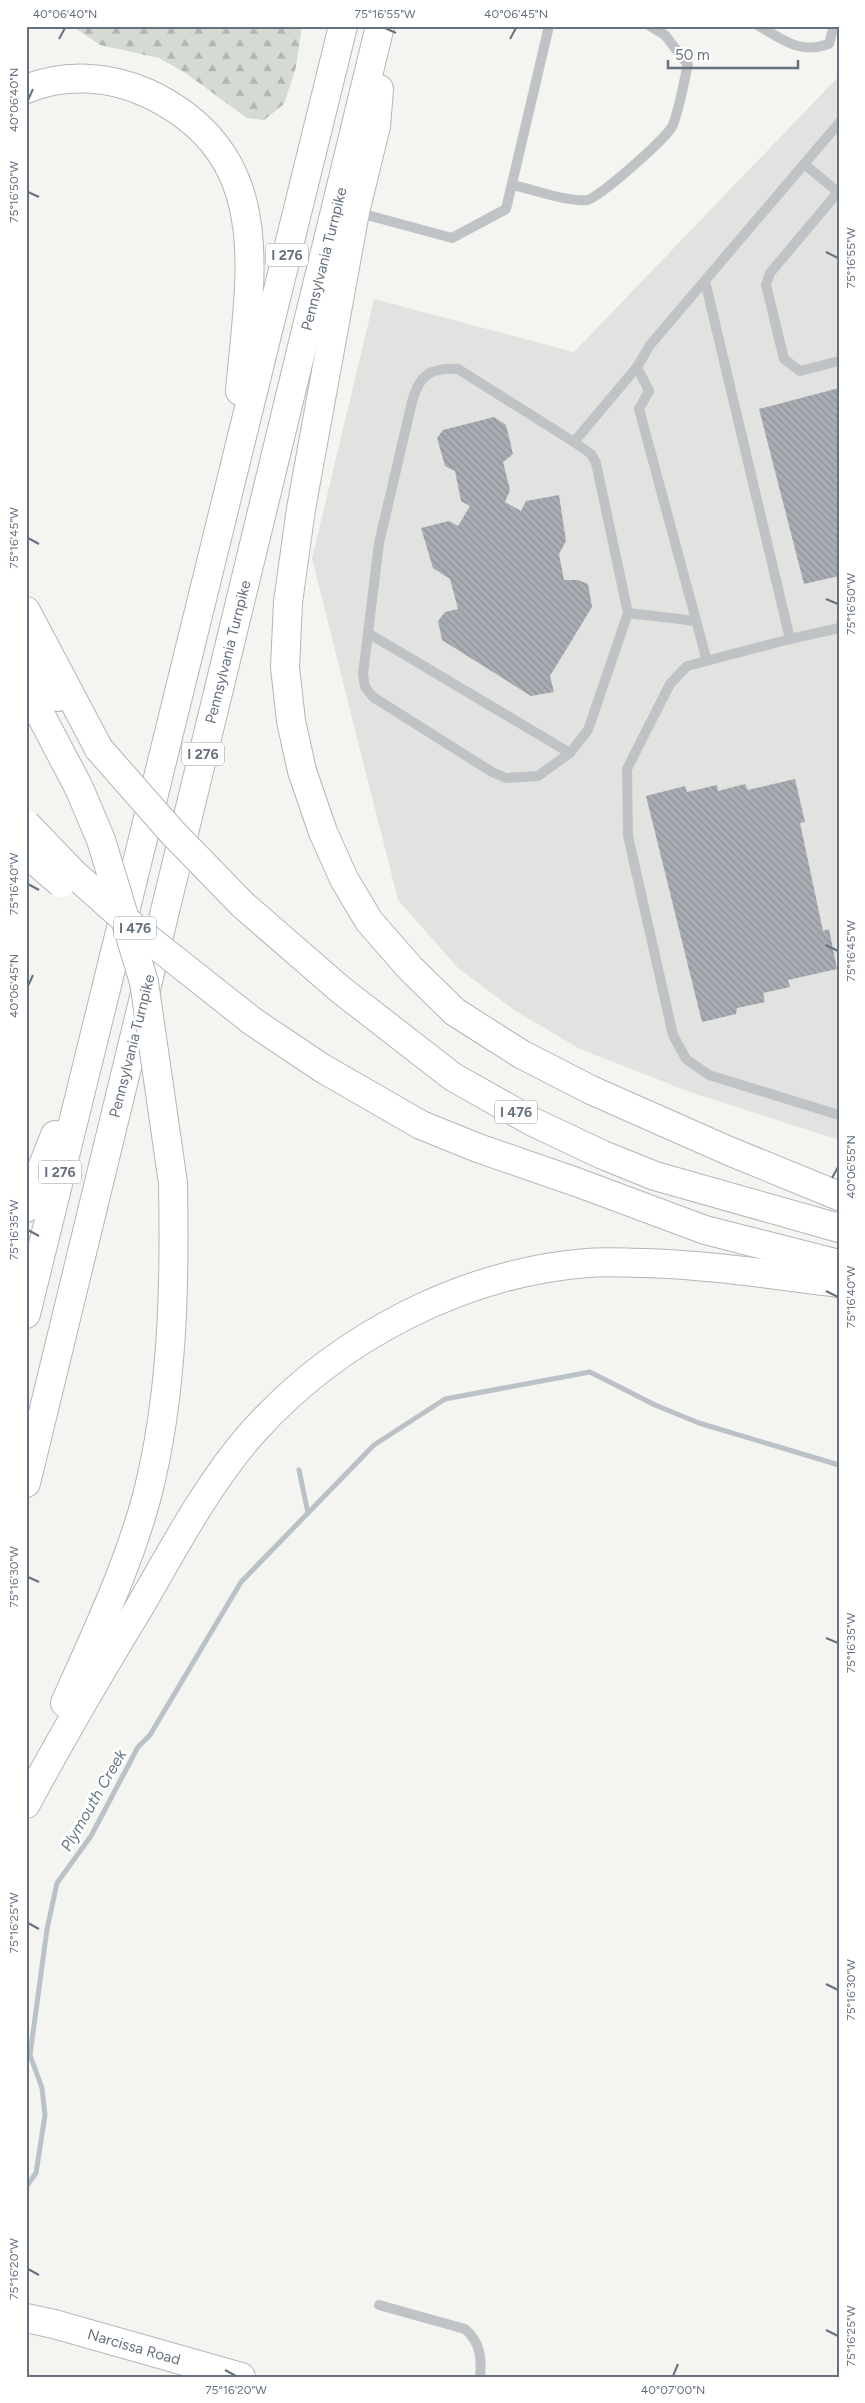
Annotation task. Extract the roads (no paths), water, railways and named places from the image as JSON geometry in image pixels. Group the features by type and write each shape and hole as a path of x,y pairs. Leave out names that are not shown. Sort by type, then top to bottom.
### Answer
{"main road":[{"name":"I 276","path":"26,1314 94,1030 232,484 343,26"},
{"path":"382,26 376,126 355,212 301,509 288,602 285,667 290,721 302,771 323,832 344,879 369,921 410,968 455,1012 513,1049 591,1090 729,1151 839,1196"},
{"name":"Pennsylvania Turnpike","path":"26,1483 382,26"},
{"path":"26,89 55,81 82,78 96,78 131,86 173,107 186,117 213,142 232,169 243,201 251,250 232,484"},
{"path":"26,612 99,749"},
{"name":"I 476","path":"26,657 99,749 172,832 243,905 341,990 453,1076 533,1122 603,1155 655,1176 839,1228"},
{"path":"26,687 79,788 101,840 144,982 174,1183 175,1283 163,1412 146,1496 105,1612 26,1789"},
{"name":"I 476","path":"26,824 73,873 137,930 252,1021 322,1068 421,1125 478,1148 705,1230 839,1264"},
{"path":"26,853 132,944 181,979 252,1021"},
{"path":"26,1208 94,1030"},
{"path":"26,1804 86,1696 179,1540 232,1458 253,1432 298,1388 363,1341 443,1297 506,1278 589,1262 691,1264 839,1283"},
{"name":"Narcissa Road","path":"26,2318 54,2324 202,2372 241,2377"}],"lane":[{"path":"355,212 452,238 506,209 549,26"},
{"path":"512,184 578,200 590,200 662,140 672,127 688,65 665,35 650,26"},
{"path":"759,26 798,48 815,49 829,44 834,26"},
{"path":"574,442 637,368 650,345 839,123"},
{"path":"804,164 838,191 770,273 766,286 784,359 800,371 839,361"},
{"path":"705,281 790,639"},
{"path":"440,368 458,369 591,454 596,462 628,614 588,730 570,753 538,776 506,778 492,772 373,697 365,687 363,674 379,543 415,389 426,376 440,368"},
{"path":"637,368 649,391 639,409 707,661"},
{"path":"628,614 696,621"},
{"path":"839,628 686,666 670,684 626,769 628,836 673,1034 686,1059 709,1075 839,1116"},
{"path":"368,633 570,753"},
{"path":"379,2305 465,2329 476,2338 481,2364 480,2377"}],"waterway":[{"name":"Plymouth Creek","path":"26,2187 36,2173 45,2115 42,2088 30,2055 47,1929 57,1883 91,1836 138,1747 150,1735 241,1582 374,1445 445,1399 590,1372 655,1405 699,1423 839,1465"},
{"name":"Plymouth Creek","path":"299,1470 308,1513"}]}
